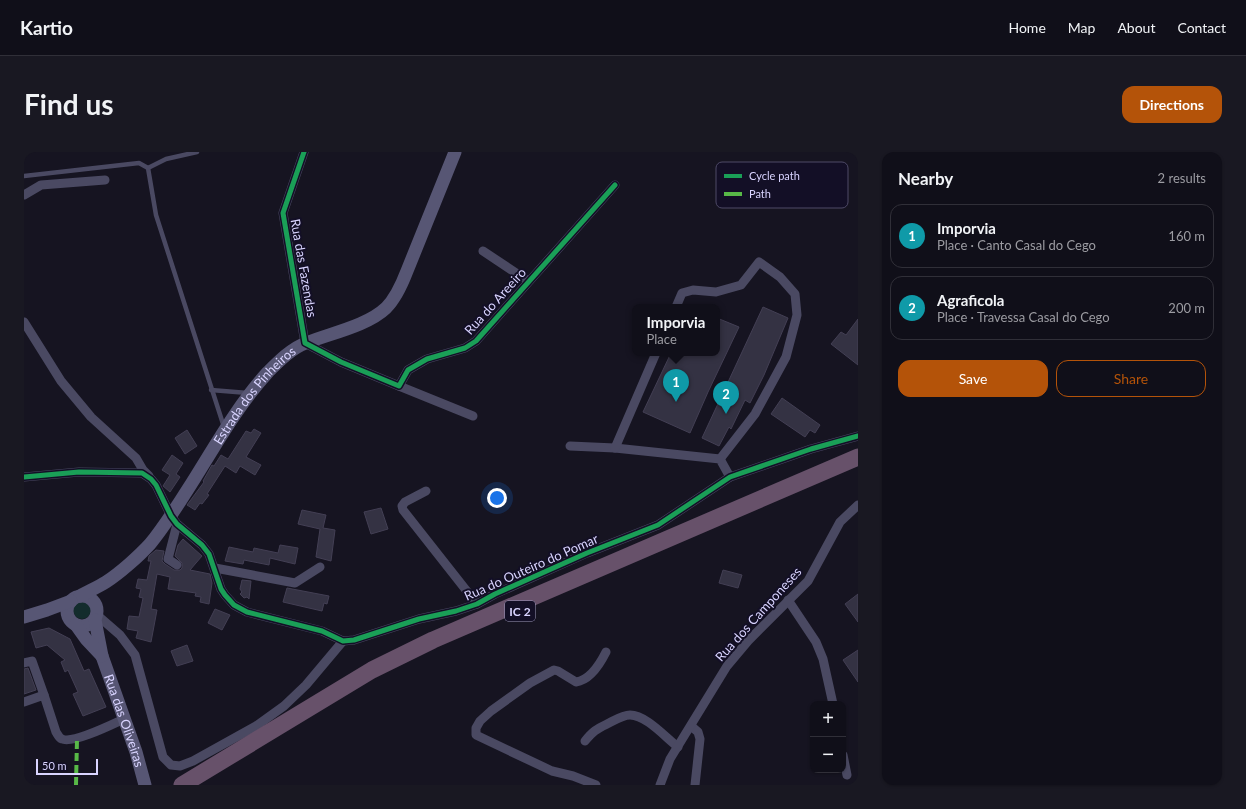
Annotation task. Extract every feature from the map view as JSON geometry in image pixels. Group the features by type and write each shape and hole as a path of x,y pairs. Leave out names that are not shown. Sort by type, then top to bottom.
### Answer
{"highway":[{"name":"IC 2","path":"182,785 372,670 426,643 858,457"},
{"name":"IC 2","path":"197,785 367,683 435,648 858,467"}],"main road":[{"name":"Estrada dos Pinheiros","path":"24,617 47,610 75,598 108,581 143,551 174,520 225,431 251,393 276,365 305,343 360,323 381,312 389,304 399,289 407,271 455,152"},
{"name":"Estrada dos Pinheiros","path":"96,615 108,581"},
{"path":"24,623 49,617 56,617 73,623 86,626 96,615 93,601 85,596 75,598 68,604 67,613 73,623 86,639 102,656"},
{"name":"Rua das Oliveiras","path":"96,615 102,656 145,785"}],"street":[{"name":"Rua das Fazendas","path":"304,152 283,213 305,343"},
{"path":"24,195 41,185 104,180"},
{"name":"Rua do Areeiro","path":"399,386 408,370 427,359 466,348 476,341 615,185"},
{"path":"483,251 528,281"},
{"path":"677,304 682,293 693,290 716,292 741,285 759,262 780,277 795,294 797,315 786,357 755,414 720,459"},
{"path":"24,322 61,381 91,417 136,458 143,470 156,485 174,520 202,545 209,554 225,595 234,605 247,612 322,630 343,641 306,685 284,706 256,726 193,761 180,766 171,765 163,757 135,655 120,635 96,615"},
{"path":"305,343 341,362 473,416"},
{"path":"615,448 655,356"},
{"name":"Rua do Outeiro do Pomar","path":"343,641 354,640 419,619 456,611 477,604 495,594 587,553 658,524 730,477 811,449 858,436"},
{"path":"570,446 615,448 720,459"},
{"path":"720,459 730,477"},
{"path":"24,477 79,472 142,473 151,479"},
{"path":"426,491 405,502 402,506 402,510 477,604"},
{"name":"Rua dos Camponeses","path":"660,785 670,760 727,666 748,641 808,581 840,522 858,505"},
{"path":"174,520 168,559 177,565"},
{"path":"216,572 295,583 320,567"},
{"path":"788,600 816,642 823,659 833,701"},
{"path":"596,785 573,776 552,771 476,735 476,728 480,721 491,711 530,684 554,670 576,682 581,681 595,669 606,652"},
{"path":"24,663 32,661 56,732 63,739 77,739 124,719"},
{"path":"24,702 44,695"},
{"path":"585,741 593,731 616,719 628,715 637,716 645,720 678,747"},
{"path":"691,726 698,732 700,739 695,785"},
{"path":"846,770 847,775"}],"lane":[{"path":"148,168 166,159 197,152"},
{"path":"24,176 139,163 148,168"},
{"path":"148,168 156,215 225,431"},
{"path":"211,390 251,393"}],"green space":[{"path":"82,601 88,604 91,610 88,616 82,619 76,616 73,610 76,604"}],"building":[{"path":"763,307 788,318 764,375 750,403 745,400 731,429 729,427 719,446 702,438"},
{"path":"720,319 739,327 690,433 643,412 670,356 720,356"},
{"path":"858,319 858,365 831,344 841,332 846,335"},
{"path":"782,398 820,425 815,433 810,430 805,437 771,414"},
{"path":"254,429 261,433 246,457 261,465 255,475 240,466 236,473 225,466 207,494 209,495 202,504 200,503 195,510 187,505 204,482 203,481 212,465 214,466 221,455 228,459 246,431 251,433"},
{"path":"187,430 197,446 185,454 175,438"},
{"path":"172,455 183,463 176,474 180,477 170,492 163,486 170,475 162,470"},
{"path":"381,508 388,529 371,534 364,512"},
{"path":"302,510 326,515 323,528 335,530 331,561 316,557 320,529 298,524"},
{"path":"183,539 202,556 190,570 210,574 212,583 209,604 200,602 201,597 195,596 196,593 168,589 170,577 157,574 151,609 157,610 151,642 136,638 138,631 127,629 129,616 139,617 143,598 139,597 141,589 136,588 138,579 147,580 151,561 148,561 149,556 156,550 164,551 162,561 165,564 174,570 180,570 182,568 182,563 175,556 178,545"},
{"path":"280,545 298,548 295,564 270,558 269,565 244,560 243,564 225,561 229,547 253,552 254,548 278,553"},
{"path":"723,570 742,575 738,588 719,583"},
{"path":"242,580 251,581 249,599 247,597 244,598 240,594 242,592 240,589"},
{"path":"287,588 329,596 327,604 324,603 322,611 283,602"},
{"path":"858,594 858,622 845,604"},
{"path":"215,609 230,615 222,630 208,623"},
{"path":"49,628 70,639 84,671 89,669 106,707 83,716 73,694 78,692 68,670 65,672 61,662 65,660 47,645 36,648 31,632"},
{"path":"187,645 193,661 177,666 171,651"},
{"path":"858,650 858,682 843,660"},
{"path":"28,668 36,690 24,694 24,669"}],"marked path":[{"path":"76,785 77,739"}],"cycle path":[{"path":"304,152 283,213 305,343 341,362 399,386 408,370 427,359 465,348 476,341 615,185"},
{"path":"24,477 79,472 142,473 151,479 156,485 171,516 177,524 202,545 209,554 221,589 234,605 247,612 322,631 343,641 354,640 419,619 456,611 477,604 495,594 587,553 658,525 730,477 811,449 858,436"}],"place":[{"name":"Imporvia","path":"676,402"},
{"name":"Agraficola","path":"726,414"}]}
